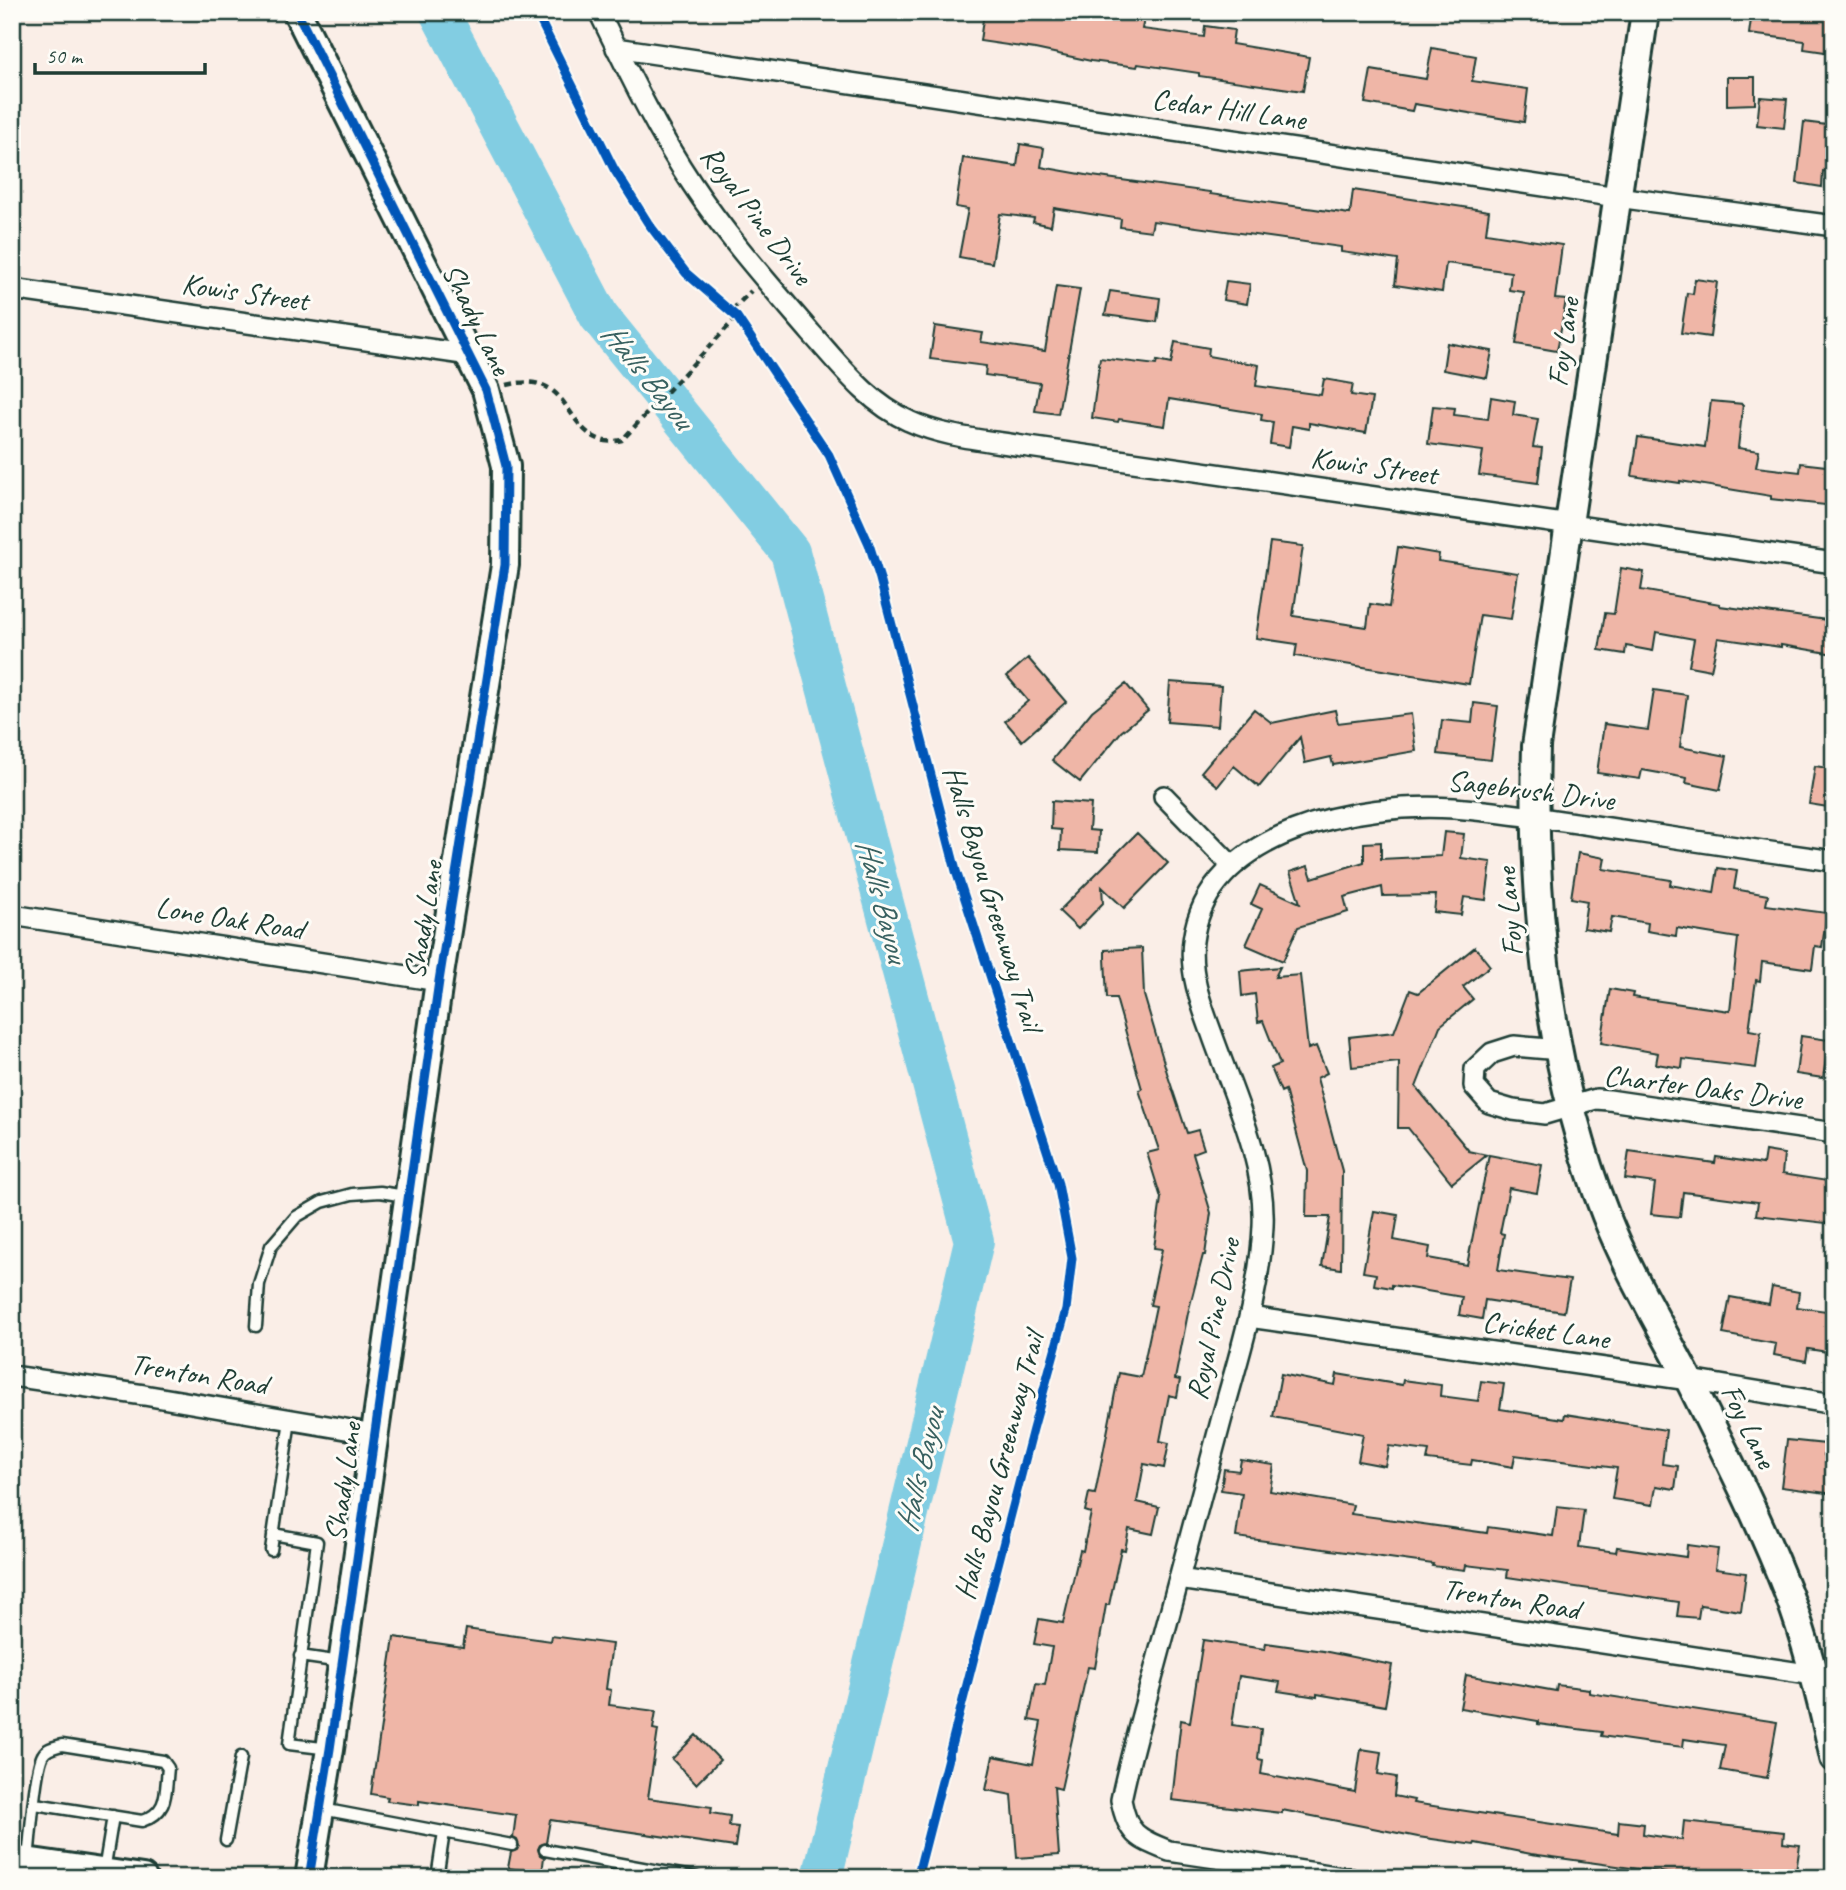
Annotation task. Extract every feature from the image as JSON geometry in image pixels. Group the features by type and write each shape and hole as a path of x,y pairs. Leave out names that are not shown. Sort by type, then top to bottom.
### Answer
{"street":[{"name":"Shady Lane","path":"297,12 470,355 486,390 506,466 505,565 439,981 330,1749 309,1878"},
{"name":"Royal Pine Drive","path":"599,12 658,128 692,185 729,236 850,377 878,402 908,421"},
{"name":"Foy Lane","path":"1645,12 1536,746 1534,818 1545,958 1570,1107 1606,1217 1766,1540 1805,1642 1823,1677 1834,1758"},
{"name":"Cedar Hill Lane","path":"617,48 1617,197 1834,226"},
{"name":"Kowis Street","path":"12,289 470,355"},
{"name":"Kowis Street","path":"908,421 936,430 1022,446 1834,563"},
{"path":"1164,796 1232,866"},
{"name":"Sagebrush Drive","path":"1232,866 1257,848 1290,831 1328,819 1366,813 1452,808 1834,862"},
{"name":"Royal Pine Drive","path":"1232,866 1209,895 1199,918 1193,941 1193,964 1202,1005 1258,1174 1263,1224 1249,1317 1121,1800 1125,1822 1143,1840 1169,1850 1349,1878"},
{"name":"Lone Oak Road","path":"12,915 439,981"},
{"name":"Charter Oaks Drive","path":"1560,1049 1514,1046 1492,1053 1475,1069 1474,1086 1489,1104 1513,1110 1545,1114 1596,1099 1834,1133"},
{"name":"Cricket Lane","path":"1249,1317 1689,1380 1834,1404"},
{"name":"Trenton Road","path":"12,1376 375,1434"},
{"name":"Trenton Road","path":"1179,1579 1823,1677"},
{"path":"20,1860 143,1878"}],"lane":[{"path":"256,1326 259,1284 271,1246 296,1217 322,1202 352,1194 380,1192 409,1197"},
{"path":"271,1549 289,1420"},
{"path":"273,1534 317,1542 289,1744 330,1749"},
{"path":"300,1656 342,1662"},
{"path":"20,1860 35,1804 42,1756 50,1748 62,1745 163,1761 169,1768 163,1807 156,1816 142,1821 35,1804"},
{"path":"226,1840 242,1757"},
{"path":"321,1808 512,1845"},
{"path":"104,1872 113,1816"},
{"path":"437,1878 444,1832"},
{"path":"545,1850 697,1878"}],"path":[{"path":"721,302 744,327"},
{"path":"486,390 521,382 540,384 558,394 585,432 606,442 622,440 737,317"}],"building":[{"path":"984,12 1096,13 1144,19 1142,29 1204,37 1205,26 1234,30 1232,44 1309,57 1303,91 1138,64 1137,67 1091,61 980,41"},
{"path":"1752,12 1809,18 1809,12 1834,12 1832,53 1804,49 1805,41 1749,34"},
{"path":"1432,48 1476,56 1472,81 1528,89 1524,122 1414,104 1412,111 1365,103 1371,70 1426,79"},
{"path":"1727,77 1755,77 1755,104 1727,105"},
{"path":"1760,97 1787,99 1784,128 1757,125"},
{"path":"1804,122 1834,126 1834,172 1823,171 1822,187 1797,183"},
{"path":"1020,144 1044,148 1041,167 1350,214 1353,190 1489,211 1486,233 1562,245 1555,299 1566,300 1557,351 1516,344 1524,292 1509,290 1511,272 1446,263 1442,292 1395,285 1398,260 1341,252 1341,247 1153,221 1151,231 1120,227 1121,219 1054,208 1051,226 1033,222 1034,218 1000,214 992,263 959,257 968,209 956,207 963,158 1017,166"},
{"path":"1695,279 1717,282 1710,337 1681,333 1687,293 1693,294"},
{"path":"1226,281 1250,284 1247,304 1223,300"},
{"path":"1056,286 1080,289 1058,414 1035,411 1040,383 985,375 986,366 930,359 935,326 983,333 981,342 1045,351"},
{"path":"1110,291 1160,298 1157,322 1105,315"},
{"path":"1175,342 1209,348 1208,356 1259,365 1256,386 1321,395 1324,379 1353,384 1351,395 1372,398 1366,433 1309,423 1309,429 1292,426 1289,447 1270,444 1273,422 1261,420 1262,414 1169,399 1165,426 1092,418 1100,358 1156,365 1157,361 1171,364"},
{"path":"1447,343 1492,351 1487,378 1443,370"},
{"path":"1491,397 1515,401 1513,415 1538,419 1533,447 1542,448 1538,483 1479,475 1483,451 1428,444 1433,406 1455,408 1454,415 1488,419"},
{"path":"1711,401 1743,404 1738,448 1759,451 1756,467 1800,472 1801,463 1834,467 1834,506 1771,499 1771,496 1632,476 1638,437 1705,447"},
{"path":"1270,542 1303,546 1293,616 1367,627 1370,604 1389,607 1398,547 1439,554 1438,561 1518,573 1511,619 1480,615 1469,684 1295,656 1297,644 1256,638"},
{"path":"1621,568 1644,572 1641,590 1720,606 1834,621 1834,654 1718,638 1711,670 1689,666 1694,639 1656,632 1653,651 1626,646 1625,654 1599,650 1605,613 1614,614"},
{"path":"1028,658 1066,702 1022,741 1005,721 1028,701 1007,676"},
{"path":"1170,682 1221,686 1218,726 1167,722"},
{"path":"1126,684 1148,710 1121,732 1080,782 1052,760 1092,711"},
{"path":"1654,690 1687,695 1680,747 1727,756 1720,790 1686,783 1687,778 1642,770 1640,779 1597,773 1604,724 1648,730"},
{"path":"1474,703 1498,706 1491,760 1438,754 1442,720 1472,723"},
{"path":"1254,709 1272,723 1335,710 1338,723 1411,714 1416,751 1333,765 1331,757 1305,763 1300,737 1259,787 1234,766 1218,786 1201,772"},
{"path":"1815,766 1834,769 1834,808 1809,804"},
{"path":"1052,801 1091,804 1089,830 1099,831 1098,852 1060,850 1061,830 1051,829"},
{"path":"1444,832 1464,834 1461,858 1491,862 1486,900 1464,897 1461,915 1434,912 1436,895 1383,896 1382,887 1344,897 1348,912 1298,927 1283,961 1246,945 1262,909 1251,904 1260,885 1300,903 1290,872 1308,866 1312,878 1364,862 1364,843 1381,842 1381,859 1441,856"},
{"path":"1137,833 1168,863 1124,908 1102,887 1103,903 1078,929 1059,911"},
{"path":"1578,853 1605,858 1603,869 1671,880 1670,885 1714,893 1718,868 1737,871 1734,889 1768,895 1766,905 1827,913 1822,947 1815,946 1812,969 1762,962 1760,981 1756,980 1749,1030 1761,1032 1756,1068 1683,1059 1682,1068 1656,1064 1658,1053 1601,1043 1610,989 1633,993 1632,997 1730,1011 1738,938 1677,928 1676,936 1647,931 1648,923 1612,917 1609,932 1583,928 1587,901 1571,898"},
{"path":"1475,947 1490,966 1463,987 1473,999 1440,1026 1416,1087 1469,1151 1487,1155 1452,1183 1408,1128 1398,1128 1399,1062 1352,1067 1349,1037 1394,1032 1410,990 1418,993"},
{"path":"1142,948 1144,995 1187,1133 1198,1130 1204,1149 1193,1153 1211,1213 1205,1255 1188,1313 1175,1379 1180,1380 1177,1397 1169,1395 1160,1441 1169,1443 1164,1468 1144,1464 1137,1502 1159,1507 1153,1534 1129,1529 1125,1550 1121,1549 1109,1605 1106,1605 1095,1668 1088,1667 1061,1789 1054,1787 1059,1855 1017,1858 1012,1795 986,1790 993,1756 1033,1764 1041,1722 1029,1720 1036,1684 1045,1685 1052,1647 1034,1644 1039,1619 1063,1623 1080,1550 1083,1551 1091,1513 1085,1511 1089,1493 1095,1494 1119,1373 1141,1377 1156,1306 1150,1305 1162,1249 1154,1248 1161,1198 1147,1153 1159,1150 1139,1090 1142,1089 1116,998 1107,998 1105,958 1105,950"},
{"path":"1280,967 1275,977 1300,975 1308,1049 1316,1046 1327,1073 1317,1078 1342,1171 1341,1269 1322,1266 1330,1217 1306,1217 1307,1171 1285,1090 1281,1092 1271,1068 1280,1064 1263,1021 1258,1022 1255,994 1242,996 1240,971"},
{"path":"1801,1036 1829,1040 1823,1078 1796,1074"},
{"path":"1629,1151 1715,1163 1716,1157 1763,1164 1765,1151 1784,1154 1782,1174 1834,1182 1834,1224 1756,1215 1758,1202 1683,1192 1680,1217 1651,1214 1655,1183 1625,1179"},
{"path":"1489,1155 1542,1165 1537,1193 1509,1188 1500,1233 1504,1234 1498,1270 1570,1280 1564,1312 1485,1300 1482,1319 1459,1315 1462,1297 1392,1285 1392,1288 1374,1285 1376,1274 1363,1272 1374,1211 1398,1215 1394,1240 1430,1247 1428,1258 1467,1265"},
{"path":"1772,1287 1799,1292 1797,1307 1834,1312 1834,1353 1808,1349 1806,1361 1774,1355 1776,1344 1723,1334 1730,1297 1769,1304"},
{"path":"1281,1374 1335,1385 1337,1374 1402,1385 1403,1380 1441,1385 1440,1396 1478,1401 1481,1381 1504,1384 1500,1409 1564,1419 1565,1414 1666,1430 1662,1464 1678,1466 1675,1489 1656,1486 1653,1505 1612,1499 1617,1468 1515,1455 1513,1467 1472,1460 1471,1465 1427,1460 1429,1451 1389,1446 1385,1466 1358,1461 1363,1434 1273,1417"},
{"path":"1787,1440 1825,1444 1824,1455 1834,1456 1834,1494 1781,1487"},
{"path":"1241,1460 1274,1465 1270,1491 1353,1505 1351,1514 1487,1533 1488,1527 1553,1536 1557,1507 1584,1510 1579,1547 1616,1552 1617,1547 1686,1557 1687,1545 1718,1549 1715,1569 1746,1573 1741,1611 1700,1605 1698,1618 1677,1616 1679,1602 1507,1577 1508,1570 1466,1565 1465,1570 1432,1566 1433,1564 1236,1537 1242,1493 1221,1490 1224,1469 1239,1471"},
{"path":"466,1629 551,1641 552,1636 612,1644 606,1689 611,1690 609,1705 656,1711 653,1729 658,1730 648,1798 712,1807 711,1813 730,1816 729,1826 738,1827 735,1847 550,1820 546,1843 538,1849 544,1857 542,1873 508,1868 511,1852 519,1846 513,1838 516,1815 419,1801 419,1805 387,1801 388,1797 371,1794 394,1637 463,1647"},
{"path":"1203,1640 1265,1649 1266,1643 1392,1665 1385,1706 1317,1694 1317,1697 1278,1691 1280,1682 1239,1676 1232,1725 1261,1729 1258,1759 1263,1760 1261,1774 1355,1792 1361,1749 1381,1752 1378,1774 1396,1777 1394,1796 1414,1800 1413,1803 1618,1834 1619,1821 1644,1824 1643,1834 1682,1840 1684,1821 1784,1832 1783,1843 1800,1845 1795,1878 1716,1878 1667,1873 1531,1854 1475,1843 1418,1837 1282,1810 1282,1813 1172,1800 1181,1720 1190,1722"},
{"path":"1466,1675 1556,1691 1557,1685 1589,1689 1589,1693 1777,1722 1767,1778 1720,1770 1725,1745 1684,1739 1683,1747 1650,1743 1601,1736 1602,1732 1538,1724 1538,1721 1460,1708"},
{"path":"696,1735 720,1760 696,1784 672,1759"}],"waterway":[{"name":"Halls Bayou","path":"439,12 599,316 790,552 974,1241 822,1878"}],"cycle path":[{"path":"297,12 486,390 506,466 505,565 439,981 330,1749 309,1878"},
{"name":"Halls Bayou Greenway Trail","path":"536,12 614,169 648,223 686,273 737,317 829,455 869,544 956,871 1058,1184 1072,1258 1066,1310 917,1878"}]}
